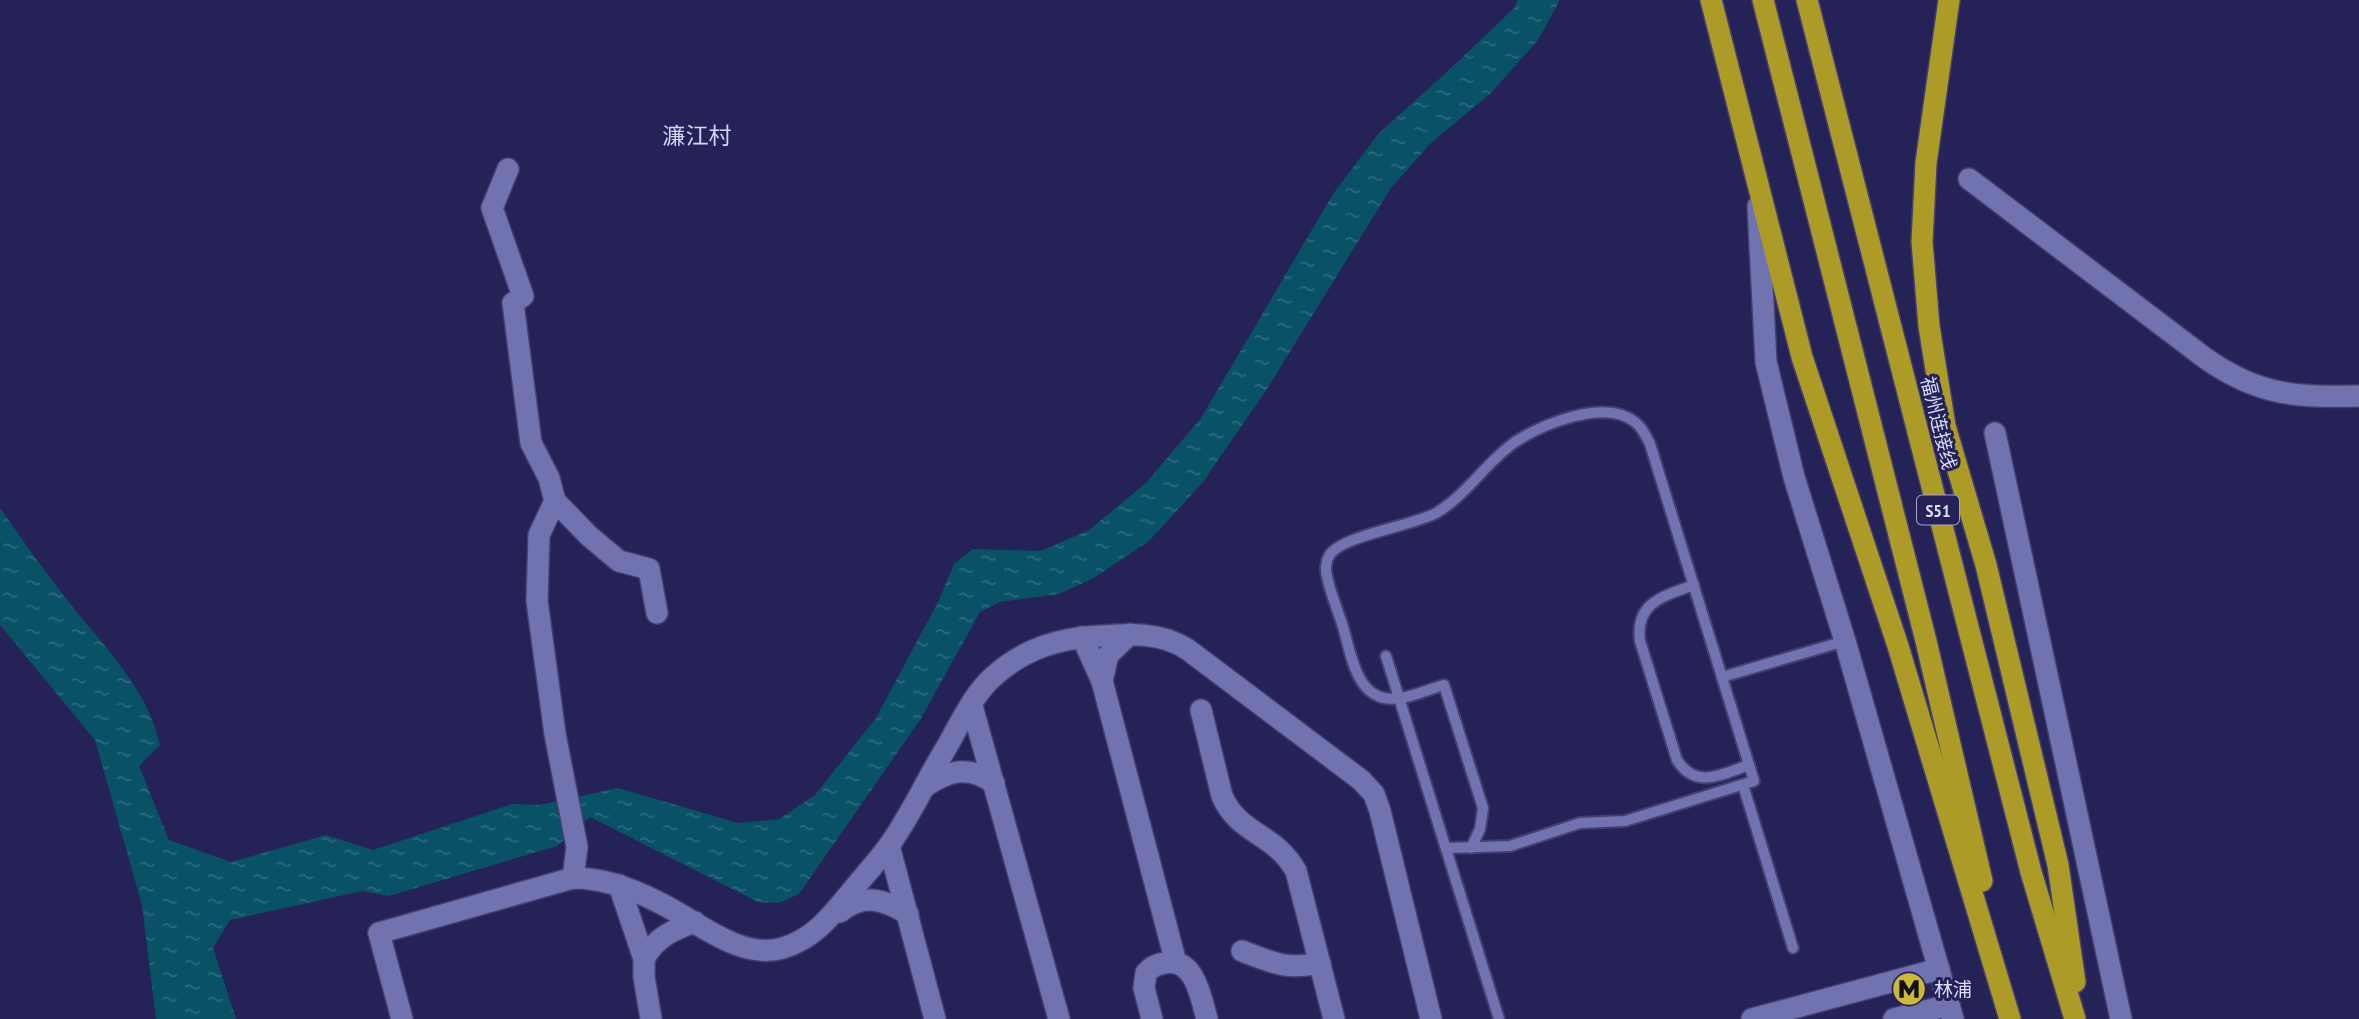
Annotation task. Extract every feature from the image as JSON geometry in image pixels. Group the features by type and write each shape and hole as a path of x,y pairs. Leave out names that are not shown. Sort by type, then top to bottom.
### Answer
{"highway":[{"path":"1711,0 1802,357 1898,646 2012,1019"},
{"name":"S51","path":"1763,0 1926,641 2012,1019"},
{"name":"福州连接线","path":"1807,0 2031,872 2074,1019"},
{"path":"1949,0 1926,163 1922,242 1929,326 1945,426 1986,565 2058,865 2080,1019"}],"street":[{"path":"508,169 492,208 523,296 513,303 531,443 549,478 555,501 589,536 619,561 649,569 657,613"},
{"path":"1969,179 2232,375 2265,389 2295,396 2359,396"},
{"path":"1758,190 1766,362 1794,477 1845,641 1951,1012 1894,1019"},
{"path":"1994,433 2121,1019"},
{"path":"555,501 539,535 537,601 555,734 577,847 573,878"},
{"path":"1102,681 1108,655 1130,634"},
{"path":"824,924 889,846 987,682 1019,657 1045,644 1082,637 1141,634 1165,638 1187,649 1361,780 1374,794 1432,1019"},
{"path":"1082,637 1102,681 1176,963"},
{"path":"972,706 1059,1019"},
{"path":"1201,710 1227,807 1233,817 1278,847 1291,862 1299,881 1334,1019"},
{"path":"924,786 944,775 968,771 976,772 994,783"},
{"path":"889,846 935,1019"},
{"path":"402,1019 379,933 573,878 602,880 619,885 658,901 741,947 755,951 781,949 797,943 811,936 846,907 866,898 887,902 908,914"},
{"path":"619,885 644,959 651,1019"},
{"path":"644,959 660,938 695,922"},
{"path":"1242,951 1282,966 1304,967 1320,963"},
{"path":"1152,1019 1144,988 1146,973 1160,963 1176,963 1188,970 1194,979 1206,1019"},
{"path":"1752,1019 1939,970"}],"lane":[{"path":"1446,848 1471,848 1510,846 1580,823 1625,821 1754,782 1644,431 1634,421 1605,412 1581,414 1559,421 1515,442 1454,500 1435,514 1340,545 1329,556 1326,575 1361,680 1368,690 1387,699 1444,685 1483,808 1480,829 1471,848"},
{"path":"1694,585 1662,597 1644,612 1639,632 1644,655 1682,769 1691,776 1701,778 1749,765"},
{"path":"1722,677 1845,641"},
{"path":"1386,656 1499,1019"},
{"path":"1743,785 1793,948"}],"water":[{"path":"1518,0 1560,0 1538,40 1491,93 1431,143 1391,188 1265,392 1203,482 1149,541 1092,579 1059,594 1000,602 980,612 920,720 799,894 779,903 758,902 590,817 557,846 389,896 362,891 230,920 213,948 236,1019 156,1019 142,905 95,740 0,625 0,508 62,593 124,670 146,706 160,745 139,766 169,840 231,862 326,835 373,850 512,804 540,805 618,788 738,823 779,819 815,795 876,718 938,602 954,564 973,549 1041,551 1089,530 1146,483 1201,418 1333,194 1379,133 1514,8"}],"place":[{"name":"林浦","path":"1909,989"}],"district":[{"name":"濂江村","path":"697,135"}]}
